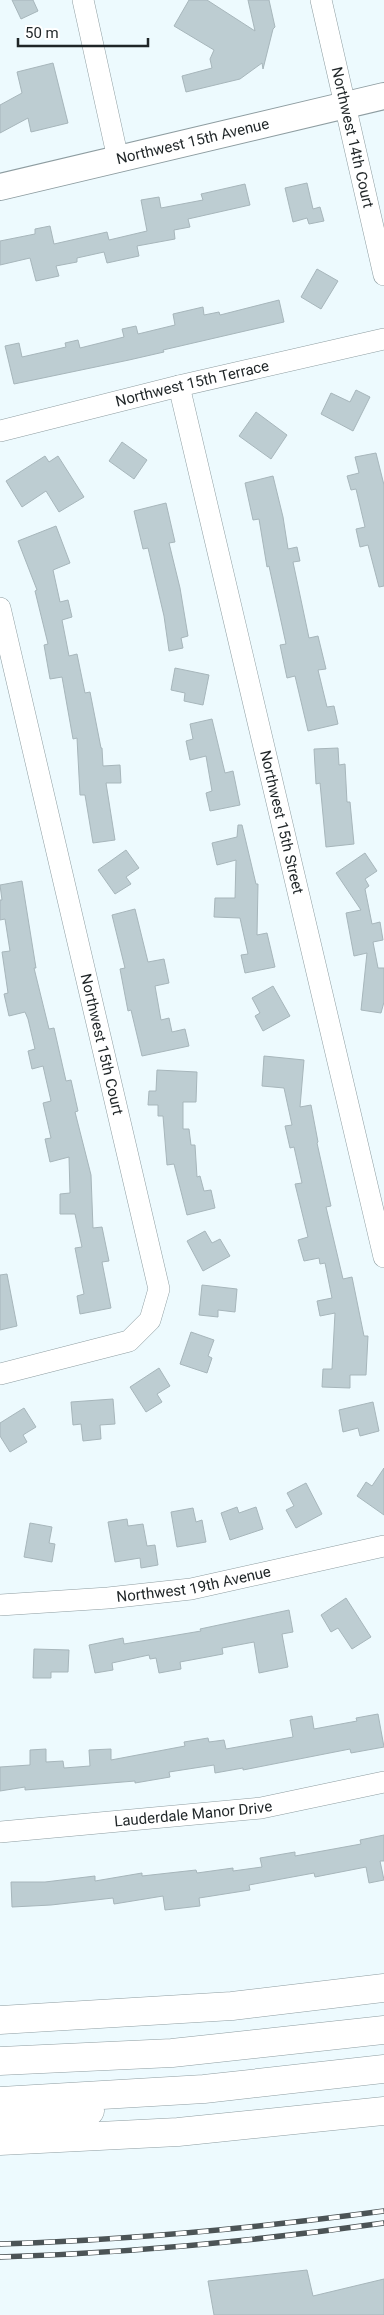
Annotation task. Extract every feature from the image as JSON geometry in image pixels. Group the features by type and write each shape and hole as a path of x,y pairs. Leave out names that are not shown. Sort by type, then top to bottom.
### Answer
{"highway":[{"path":"232,2006 384,1988"},
{"path":"0,2020 232,2006 384,2005"},
{"path":"0,2061 172,2052 384,2030"},
{"path":"0,2101 204,2089 384,2070"},
{"path":"0,2128 204,2089"},
{"path":"0,2141 178,2132 384,2111"}],"street":[{"path":"83,0 118,159"},
{"name":"Northwest 14th Court","path":"321,0 384,275"},
{"name":"Northwest 15th Avenue","path":"0,187 384,96"},
{"name":"Northwest 15th Terrace","path":"0,432 179,386 384,339"},
{"name":"Northwest 15th Street","path":"179,386 384,1257"},
{"name":"Northwest 15th Court","path":"0,608 159,1289 150,1320 129,1341 0,1374"},
{"name":"Northwest 19th Avenue","path":"0,1604 191,1589 384,1546"},
{"name":"Lauderdale Manor Drive","path":"0,1832 262,1808 384,1782"}],"building":[{"path":"12,0 33,0 38,11 21,19"},
{"path":"189,0 207,0 255,31 248,0 269,0 275,27 263,69 262,63 240,79 186,92 182,76 212,68 210,59 214,50 174,26"},
{"path":"53,63 68,123 31,132 28,118 0,133 0,105 22,93 17,72"},
{"path":"307,183 313,209 320,207 324,221 309,224 307,218 293,222 285,188"},
{"path":"245,184 250,205 188,219 190,227 174,230 175,239 137,246 139,256 107,263 104,252 77,258 77,262 56,266 59,276 36,281 30,258 0,265 0,241 35,234 35,229 50,226 54,244 107,232 109,240 147,231 141,200 159,197 161,208 203,200 201,194"},
{"path":"317,269 338,281 321,309 301,297"},
{"path":"279,300 284,322 163,350 164,352 14,384 5,346 19,343 22,357 66,347 65,343 78,340 80,348 124,337 122,329 136,326 138,334 175,325 173,314 203,307 204,315 219,312 220,315"},
{"path":"356,390 370,397 353,431 321,414 331,393 350,402"},
{"path":"256,412 287,435 271,459 239,436"},
{"path":"122,442 147,460 134,479 109,461"},
{"path":"376,453 384,485 384,586 379,587 368,545 360,547 356,529 365,527 356,489 351,490 347,476 359,473 355,457"},
{"path":"45,456 49,462 58,456 84,497 59,512 46,491 22,507 6,481"},
{"path":"273,476 283,517 288,549 297,547 300,561 293,562 309,638 318,636 326,669 318,670 327,707 334,706 338,724 308,731 295,676 287,678 280,645 286,644 269,566 267,567 259,519 253,520 245,483"},
{"path":"166,503 175,542 169,543 180,588 188,636 181,638 183,648 169,651 164,616 148,548 143,549 134,511"},
{"path":"56,526 70,563 53,570 60,602 68,600 72,617 62,620 69,656 77,654 85,693 90,692 102,748 103,766 120,765 121,783 106,783 115,840 93,843 85,795 80,795 77,738 73,739 62,677 50,679 44,645 48,644 35,591 37,590 18,541"},
{"path":"175,668 209,675 203,705 184,701 185,693 171,690"},
{"path":"212,719 225,773 233,771 240,805 210,811 206,793 212,791 206,756 190,760 186,741 193,739 190,724"},
{"path":"338,748 339,765 345,764 347,802 350,802 354,844 326,847 320,783 316,784 314,749"},
{"path":"238,825 242,825 256,884 258,884 257,935 267,933 275,967 245,973 241,955 248,954 240,918 214,917 215,898 235,898 236,860 217,865 212,843 237,837"},
{"path":"126,850 139,868 126,877 131,884 115,894 98,870"},
{"path":"365,853 377,871 365,879 369,886 365,889 372,924 380,922 383,940 373,942 378,968 384,968 384,1002 381,1013 361,1010 367,953 354,956 346,913 361,910 336,873"},
{"path":"22,881 36,968 34,968 49,1029 54,1028 66,1081 71,1080 78,1111 75,1112 91,1175 93,1228 102,1227 109,1261 102,1262 111,1308 80,1314 77,1296 84,1294 75,1248 82,1247 75,1214 60,1214 60,1194 70,1193 69,1157 50,1162 45,1139 51,1138 43,1103 51,1101 43,1066 32,1069 28,1051 35,1049 28,1019 25,1012 9,1016 4,994 8,993 2,952 10,951 5,919 0,920 0,900 2,900 0,885"},
{"path":"135,909 148,962 164,959 169,983 155,986 161,1020 169,1018 172,1032 185,1029 189,1046 142,1056 131,1010 128,1011 120,969 125,968 112,915"},
{"path":"273,986 290,1016 263,1031 255,1016 260,1013 252,998"},
{"path":"264,1056 304,1060 300,1107 311,1105 331,1206 326,1207 343,1279 352,1277 364,1336 368,1336 366,1375 350,1375 350,1388 322,1387 323,1369 332,1369 335,1313 320,1316 317,1301 332,1298 325,1263 320,1264 319,1258 304,1261 298,1240 308,1237 295,1184 302,1183 294,1147 290,1148 285,1126 292,1125 284,1088 262,1086"},
{"path":"157,1070 197,1072 196,1102 183,1102 183,1129 189,1129 191,1145 195,1145 197,1177 200,1176 204,1191 211,1190 215,1208 187,1215 174,1164 167,1165 163,1116 158,1116 158,1105 148,1105 149,1091 156,1091"},
{"path":"205,1231 212,1243 220,1239 230,1256 203,1271 187,1241"},
{"path":"7,1274 17,1326 0,1330 0,1275"},
{"path":"202,1285 237,1289 235,1312 218,1310 218,1317 199,1315"},
{"path":"191,1332 214,1340 208,1356 212,1358 207,1373 180,1364"},
{"path":"159,1368 170,1386 157,1394 162,1402 146,1412 130,1387"},
{"path":"113,1399 115,1424 100,1425 101,1439 83,1441 81,1424 73,1425 71,1402"},
{"path":"373,1402 379,1431 360,1436 358,1428 343,1432 339,1410"},
{"path":"24,1408 36,1427 23,1435 27,1442 10,1452 0,1436 0,1423"},
{"path":"384,1468 384,1515 357,1496 366,1482 372,1486"},
{"path":"306,1483 322,1514 296,1528 286,1510 294,1506 287,1493"},
{"path":"237,1507 239,1513 256,1507 263,1529 230,1540 221,1513"},
{"path":"193,1508 196,1522 202,1520 206,1542 177,1547 171,1512"},
{"path":"127,1519 128,1526 143,1524 147,1546 155,1545 158,1565 141,1568 140,1558 115,1562 108,1522"},
{"path":"30,1523 52,1527 49,1543 55,1544 52,1562 24,1557"},
{"path":"346,1598 371,1637 352,1649 338,1628 331,1632 321,1615"},
{"path":"289,1610 293,1632 282,1634 288,1667 259,1673 254,1642 222,1648 223,1654 180,1662 181,1669 159,1673 156,1658 150,1659 149,1655 112,1663 113,1670 95,1673 89,1645 123,1638 124,1644 201,1631 200,1629"},
{"path":"34,1649 69,1650 68,1672 51,1672 51,1678 33,1678"},
{"path":"378,1714 384,1747 351,1753 350,1749 243,1770 243,1768 215,1773 214,1765 169,1772 170,1777 135,1783 135,1781 25,1790 25,1787 0,1791 0,1767 30,1765 30,1750 46,1749 46,1762 63,1761 64,1768 90,1766 89,1750 111,1749 111,1760 185,1746 184,1742 208,1738 209,1742 224,1740 226,1749 293,1737 290,1720 312,1716 314,1729 357,1721 356,1718"},
{"path":"384,1835 384,1861 380,1861 384,1880 369,1883 366,1867 315,1877 314,1873 249,1885 250,1890 199,1898 200,1906 165,1910 163,1896 114,1904 113,1898 12,1907 11,1882 45,1882 95,1876 95,1881 142,1873 142,1876 196,1870 197,1873 233,1868 233,1871 262,1867 260,1858 295,1852 295,1856 361,1844 360,1840"},
{"path":"307,2270 313,2296 384,2279 384,2315 214,2315 208,2281"}],"railway":[{"path":"0,2244 96,2240 192,2232 384,2211"},
{"path":"0,2257 96,2253 192,2245 384,2223"}]}
